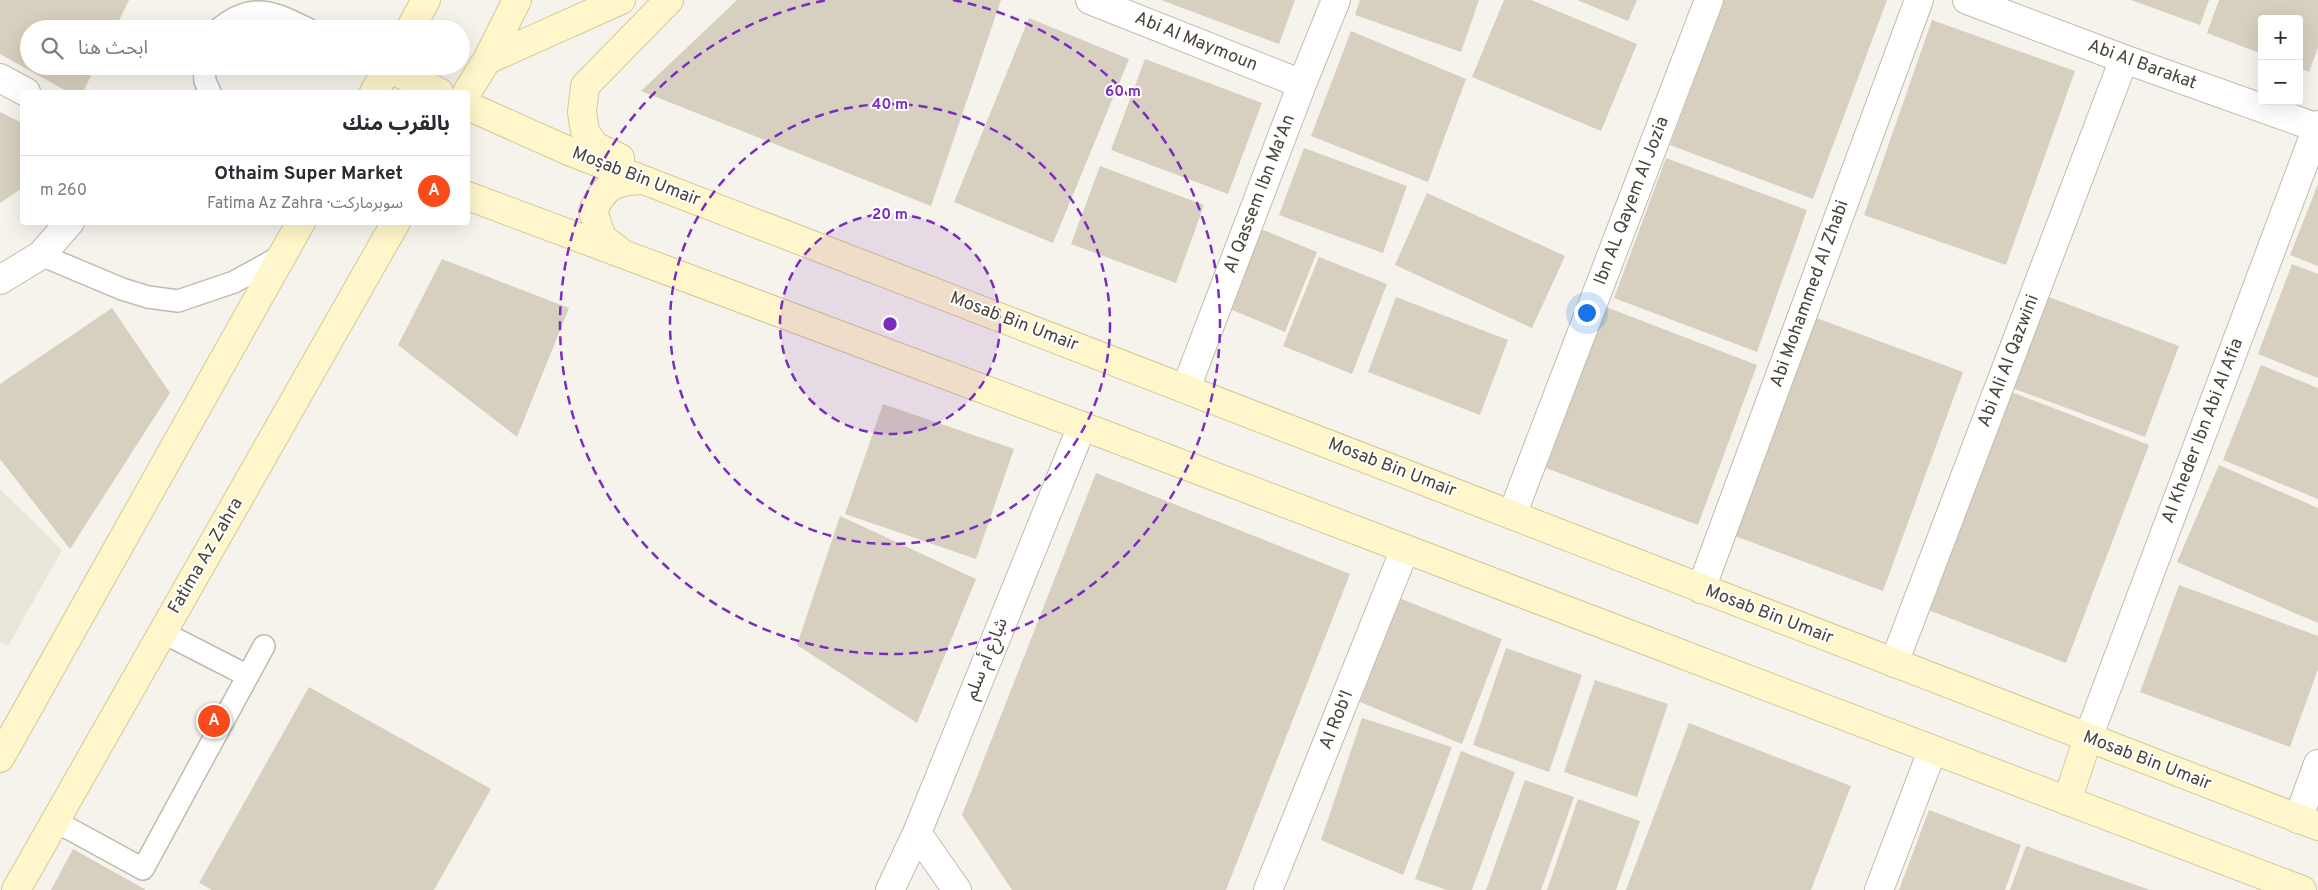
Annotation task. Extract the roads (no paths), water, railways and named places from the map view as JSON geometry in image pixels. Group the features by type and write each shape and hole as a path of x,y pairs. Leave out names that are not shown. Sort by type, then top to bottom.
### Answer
{"street":[{"path":"415,20 426,0"},
{"path":"468,90 487,60 517,0"},
{"path":"487,60 621,0"},
{"path":"669,0 585,86 582,112 585,132 595,146 644,169 714,207"},
{"name":"Abi Al Maymoun","path":"1090,0 1302,84"},
{"name":"Al Qassem Ibn Ma'An","path":"1186,388 1336,0"},
{"name":"Ibn AL Qayem Al Jozia","path":"1512,515 1709,0"},
{"name":"Abi Mohammed Al Zhabi","path":"1701,589 1919,0"},
{"name":"Abi Al Barakat","path":"1968,0 2005,6 2124,59 2317,127"},
{"name":"Abi Ali Al Qazwini","path":"1894,663 2124,59"},
{"path":"375,90 383,75"},
{"path":"404,75 435,90"},
{"path":"0,78 22,90"},
{"name":"Mosab Bin Umair","path":"470,107 563,148 644,180 2308,822"},
{"name":"Al Kheder Ibn Abi Al Afia","path":"2088,738 2317,127"},
{"path":"622,253 602,238 593,211 600,195 612,184 626,180 644,180"},
{"path":"470,197 1082,426 1932,751 2302,890"},
{"path":"0,280 41,255 67,225"},
{"path":"0,758 299,225"},
{"path":"373,264 380,231 379,225"},
{"name":"Fatima Az Zahra","path":"16,890 394,225"},
{"name":"شارع أم سلم","path":"890,890 917,833 1082,426"},
{"name":"Al Rob'I","path":"1278,887 1405,549"},
{"path":"2067,801 2088,738"},
{"path":"1879,890 1932,751"},
{"path":"2308,822 2318,764"},
{"path":"917,833 957,890"}],"lane":[{"path":"230,20 248,12 265,11 290,20"},
{"path":"205,75 209,90"},
{"path":"41,255 122,289 148,297 178,301 234,282 283,255"},
{"path":"162,632 248,676"},
{"path":"55,821 143,869 264,646"}],"place":[{"name":"Othaim Super Market","path":"214,721"}]}
